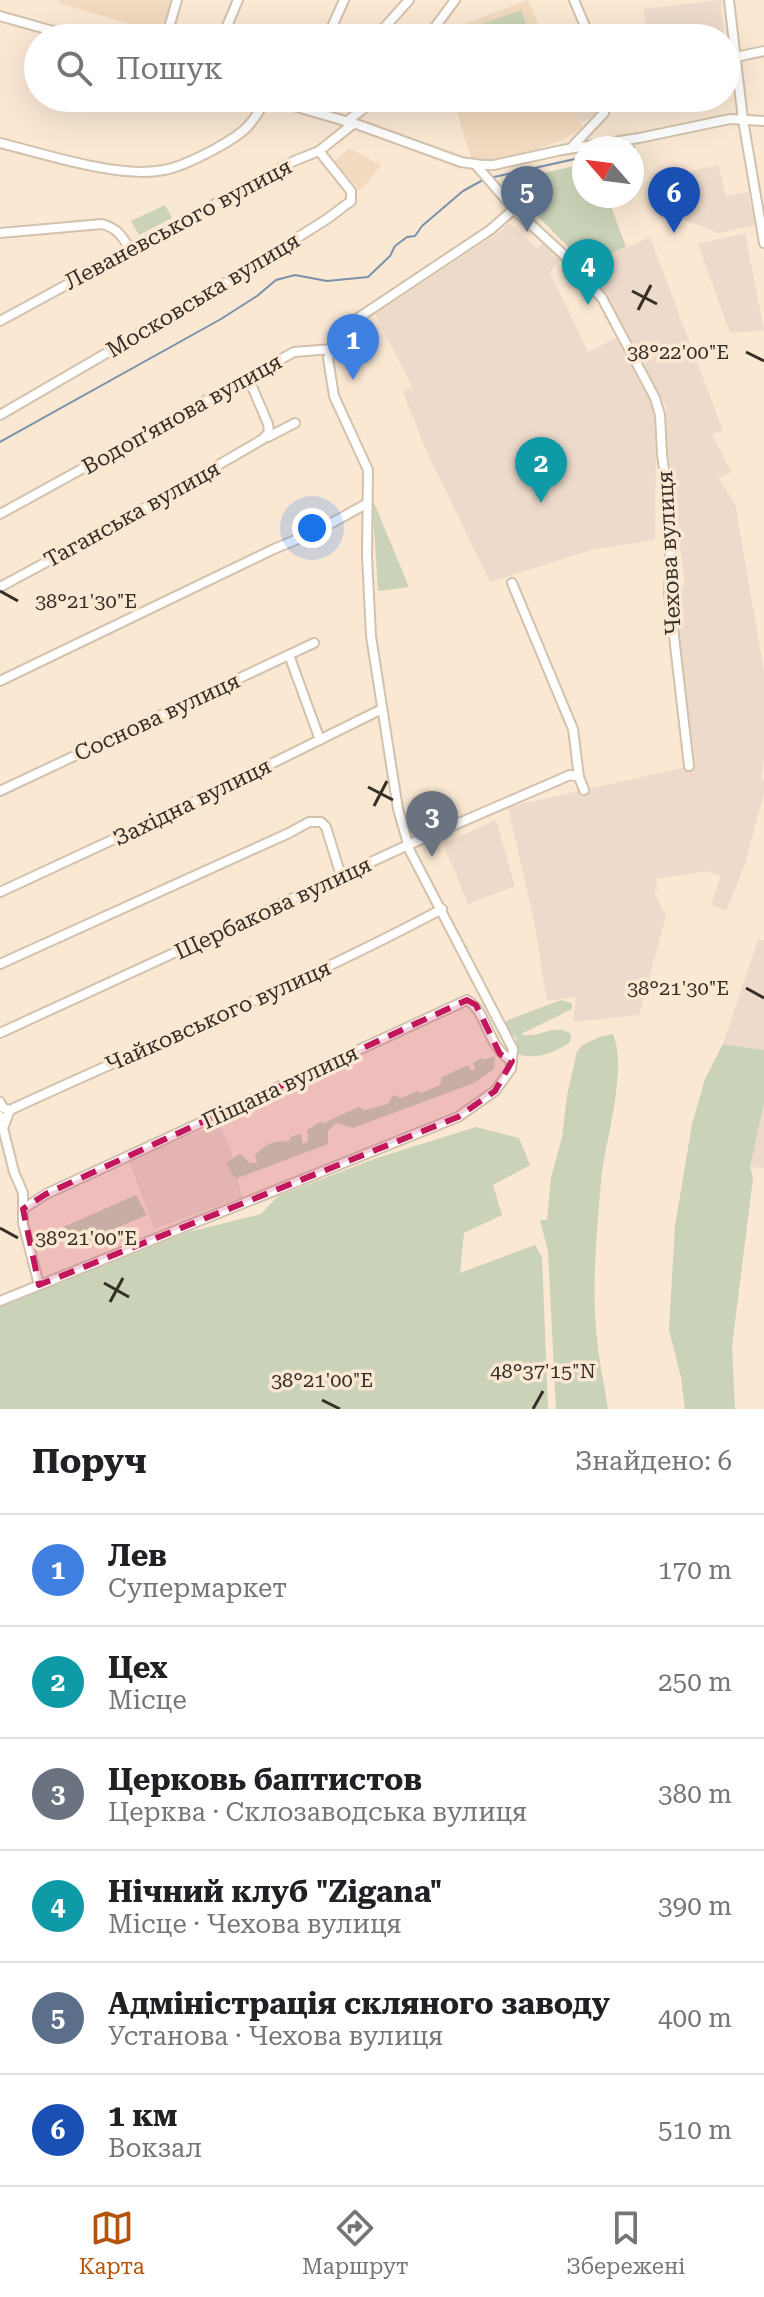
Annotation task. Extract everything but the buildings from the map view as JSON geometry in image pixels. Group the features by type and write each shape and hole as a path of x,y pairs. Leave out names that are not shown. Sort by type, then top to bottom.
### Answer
{"street":[{"path":"170,24 177,0"},
{"path":"228,24 238,0"},
{"path":"333,24 344,0"},
{"path":"388,24 409,0"},
{"path":"437,24 455,0"},
{"path":"574,0 584,24"},
{"path":"729,0 732,24"},
{"path":"0,16 28,24"},
{"path":"740,56 764,51"},
{"path":"740,93 764,243"},
{"path":"0,143 98,166 144,173 167,170 242,134 259,112"},
{"path":"309,112 461,162 494,165 730,119 764,121"},
{"name":"Леваневського вулиця","path":"0,321 294,161 319,151 360,112"},
{"path":"569,149 604,112"},
{"name":"Московська вулиця","path":"0,415 203,297 351,201 351,191 319,151"},
{"name":"Чехова вулиця","path":"475,164 514,209 563,254 602,298 658,406 671,523 669,593 689,766"},
{"path":"0,1301 458,1117 495,1091 512,1065 513,1049 408,845 398,809 371,636 366,504 368,470 334,396 328,358 340,330 490,230 514,209"},
{"path":"0,233 102,224 119,232 130,249"},
{"name":"Водоп’янова вулиця","path":"0,514 294,352 332,349"},
{"path":"248,377 268,424 269,432 263,439"},
{"name":"Таганська вулиця","path":"0,587 295,423"},
{"path":"0,681 319,530 366,504"},
{"path":"512,583 573,729 579,777 584,790"},
{"name":"Соснова вулиця","path":"0,791 314,643"},
{"path":"289,655 320,740"},
{"name":"Західна вулиця","path":"0,892 198,800 382,709"},
{"name":"Щербакова вулиця","path":"0,1033 408,845 570,775 579,777"},
{"path":"0,964 309,822 321,822 326,827 341,876"},
{"name":"Чайковського вулиця","path":"10,1110 280,990 370,948 442,909"},
{"name":"Піщана вулиця","path":"23,1209 467,1000 476,1005 500,1054 512,1065"},
{"path":"0,1102 3,1108 10,1110 3,1128"},
{"path":"0,1116 14,1172 23,1193 23,1223 39,1285"},
{"path":"23,1193 37,1200"}],"highlighted area":[{"path":"467,1000 476,1005 500,1054 512,1061 495,1091 458,1117 39,1285 23,1209 46,1194"}],"shaded area":[{"path":"59,0 172,0 166,24 130,24 58,3"},
{"path":"528,0 538,24 464,24"},
{"path":"721,0 723,24 645,24 644,9"},
{"path":"457,112 575,112 582,128 562,140 524,154 493,162 471,159"},
{"path":"575,112 602,112 580,123"},
{"path":"349,148 381,165 360,191 335,161"},
{"path":"718,165 726,196 748,192 755,225 719,233 679,218 668,176"},
{"path":"509,223 537,248 544,242 561,259 550,272 588,352 616,338 653,406 655,540 594,549 490,582 424,446 403,392 412,386 375,314"},
{"path":"745,233 764,330 730,333 698,244"},
{"path":"650,237 723,431 712,434 731,472 718,478 735,503 764,672 764,759 761,778 764,780 764,793 745,864 726,911 711,904 721,876 707,871 655,879 658,890 654,892 666,916 639,1015 573,1022 576,997 547,1001 534,921 508,807 695,765 672,589 685,585 667,440 666,407 586,265"},
{"path":"496,820 515,886 468,904 443,844"},
{"path":"758,940 764,940 764,1050 723,1044"},
{"path":"764,1103 764,1168 750,1167"},
{"path":"219,1123 232,1154 242,1197 154,1229 129,1161"}],"green space":[{"path":"521,10 526,24 482,24"},
{"path":"572,167 572,208 611,208 626,247 586,265 504,182"},
{"path":"165,205 172,218 139,235 131,221"},
{"path":"372,498 409,587 378,591"},
{"path":"561,1000 572,1003 572,1009 521,1034 558,1030 571,1034 570,1042 545,1054 517,1054 514,1048 517,1039 503,1026 508,1020"},
{"path":"613,1034 617,1049 617,1086 601,1181 595,1274 597,1339 608,1409 556,1409 548,1251 540,1220 547,1220 551,1178 562,1137 577,1051 599,1037"},
{"path":"723,1044 764,1050 764,1103 750,1167 753,1178 732,1346 735,1409 685,1409 681,1377 669,1330 675,1226 692,1124 705,1079"},
{"path":"495,1056 494,1069 474,1083 353,1128 336,1123 328,1131 328,1144 235,1179 226,1163 240,1154 250,1163 257,1163 255,1155 270,1144 288,1142 292,1136 301,1134 303,1144 308,1141 307,1130 320,1122 358,1107 365,1110 388,1104 393,1095 402,1098 417,1091 421,1093 440,1085 442,1077 468,1065 475,1070 473,1063"},
{"path":"476,1127 519,1138 530,1165 493,1185 502,1215 464,1233 460,1273 535,1245 542,1257 548,1409 0,1409 0,1307 185,1233 261,1214 278,1196 377,1158"},
{"path":"136,1195 147,1215 80,1243 65,1241 45,1249 43,1236"}],"waterway":[{"path":"494,177 572,160"},
{"path":"0,442 221,319 276,280 295,275 327,281 368,277 390,256 395,246 407,237 415,236 422,226 463,191 483,180"}],"place":[{"name":"Адміністрація скляного заводу","path":"527,232"},
{"name":"1 км","path":"674,233"},
{"name":"Нічний клуб \"Zigana\"","path":"588,305"},
{"name":"Лев","path":"353,380"},
{"name":"Цех","path":"541,503"},
{"name":"Церковь баптистов","path":"432,857"}]}
